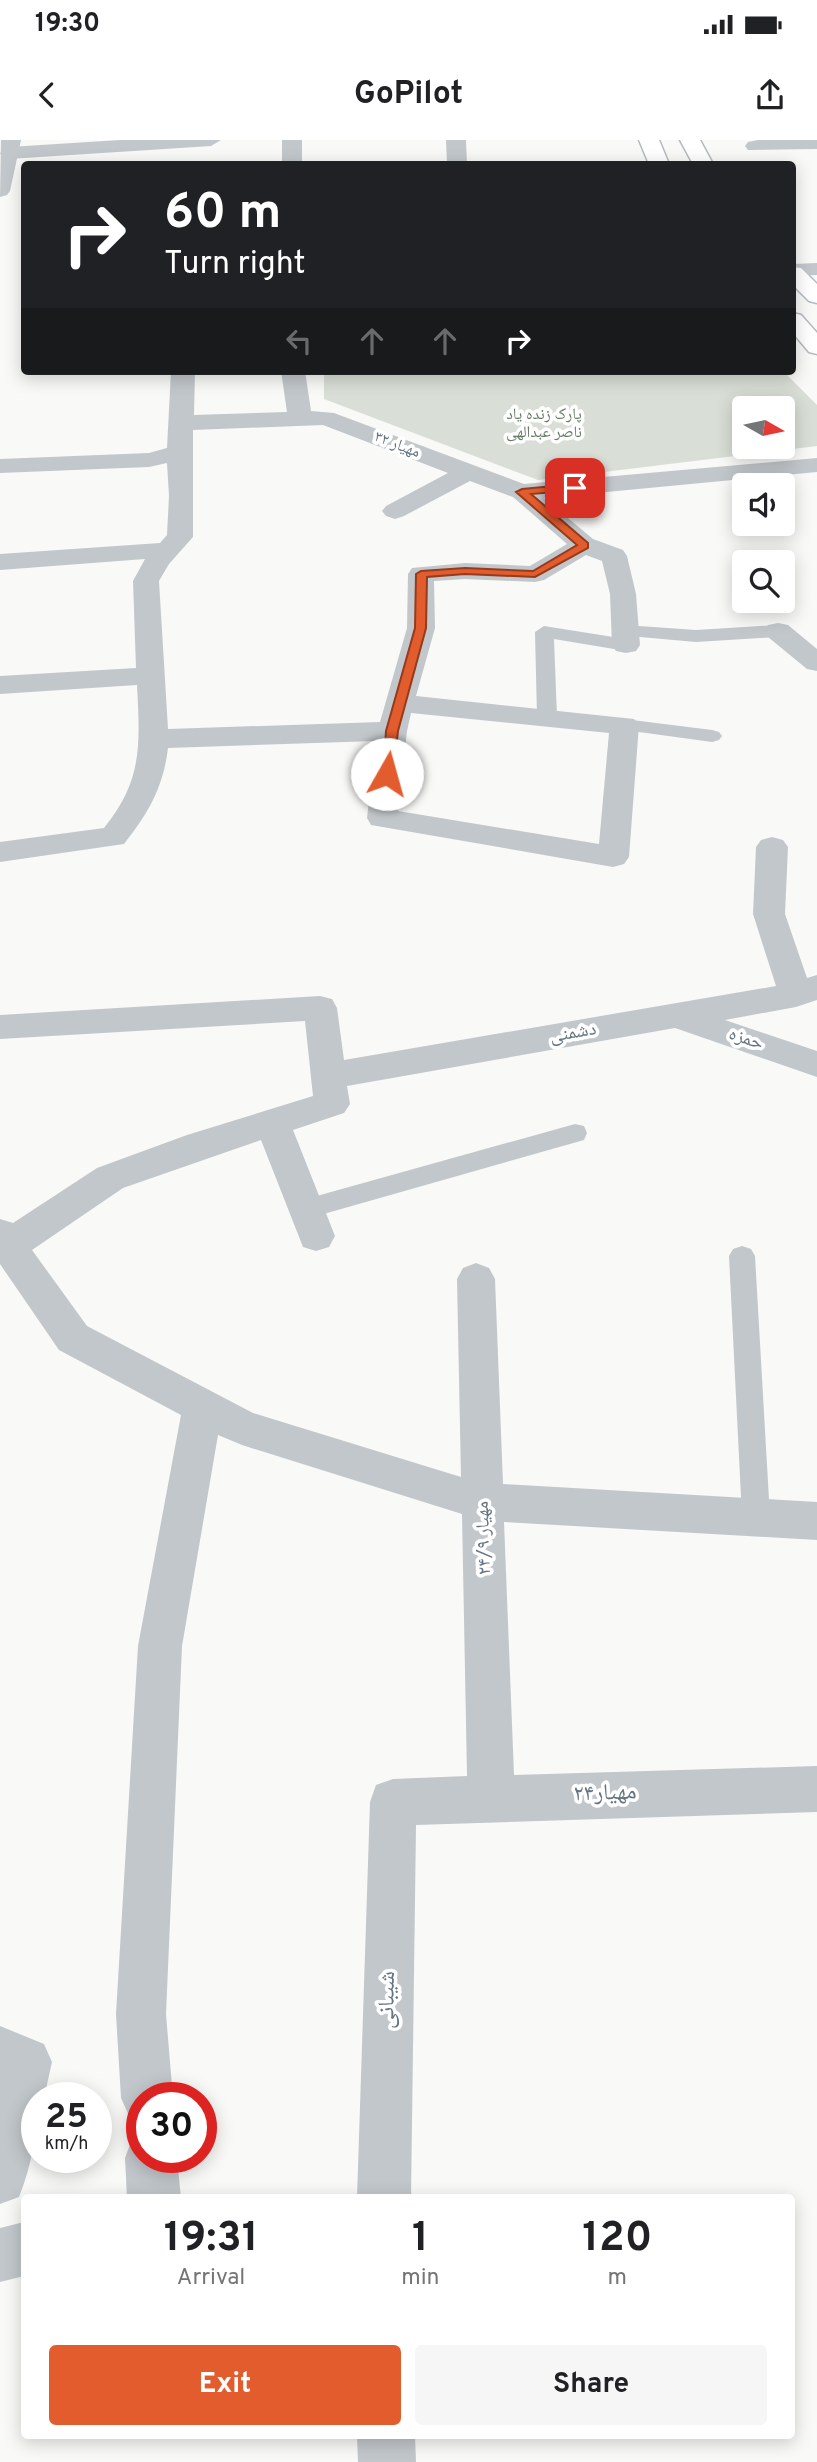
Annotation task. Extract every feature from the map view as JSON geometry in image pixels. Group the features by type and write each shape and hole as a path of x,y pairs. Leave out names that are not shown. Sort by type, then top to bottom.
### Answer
{"main road":[{"path":"649,140 658,161"},
{"path":"690,140 701,161"},
{"path":"796,275 817,296"},
{"path":"796,323 817,346"}],"street":[{"path":"0,191 7,149 211,140"},
{"path":"292,140 292,161"},
{"path":"456,140 457,161"},
{"path":"171,161 173,141"},
{"path":"755,146 817,143"},
{"path":"796,272 817,269"},
{"path":"0,852 113,836 129,817 149,777 154,738 146,580 180,537 182,496 179,453 183,375"},
{"path":"294,375 300,419"},
{"name":"مهیار ۳۲","path":"182,424 326,418 522,492 817,464"},
{"path":"0,466 149,460 179,453"},
{"path":"395,512 468,472"},
{"path":"522,492 584,545 614,556 623,594 625,638"},
{"path":"154,738 396,717 547,717 624,725 613,857 382,818 396,717 421,628 421,574 465,571 535,574 584,545"},
{"path":"0,562 168,550"},
{"path":"778,631 817,663"},
{"path":"0,685 151,676"},
{"path":"772,847 769,914 807,991"},
{"name":"دشمنی","path":"329,1076 807,991"},
{"path":"0,1027 320,1008 332,1104 110,1178 4,1240 73,1338 242,1427 482,1502 817,1521"},
{"name":"حمزه","path":"674,1015 817,1064"},
{"path":"272,1122 311,1223"},
{"name":"مهیار ۲۴/۹","path":"476,1279 491,1797"},
{"path":"146,2082 141,2014 160,1646 203,1407"},
{"name":"مهیار۲۴","path":"393,1802 817,1789"},
{"name":"شیبانی","path":"384,2194 393,1802"},
{"path":"0,2178 13,2056"},
{"path":"152,2173 154,2194"},
{"path":"0,2255 21,2250"},
{"path":"386,2439 387,2462"}],"lane":[{"path":"547,717 544,632 625,638 778,631"},
{"path":"624,725 712,736"},
{"path":"311,1223 575,1133"},
{"path":"742,1256 756,1517"}],"green space":[{"name":"پارک زنده یاد ناصر عبدالهی","path":"324,375 787,375 817,405 817,446 795,449 795,396 732,396 732,456 538,480 324,399"}],"route":[{"path":"387,774 392,731 421,628 421,574 465,571 535,574 584,545 522,492 575,488"}]}
